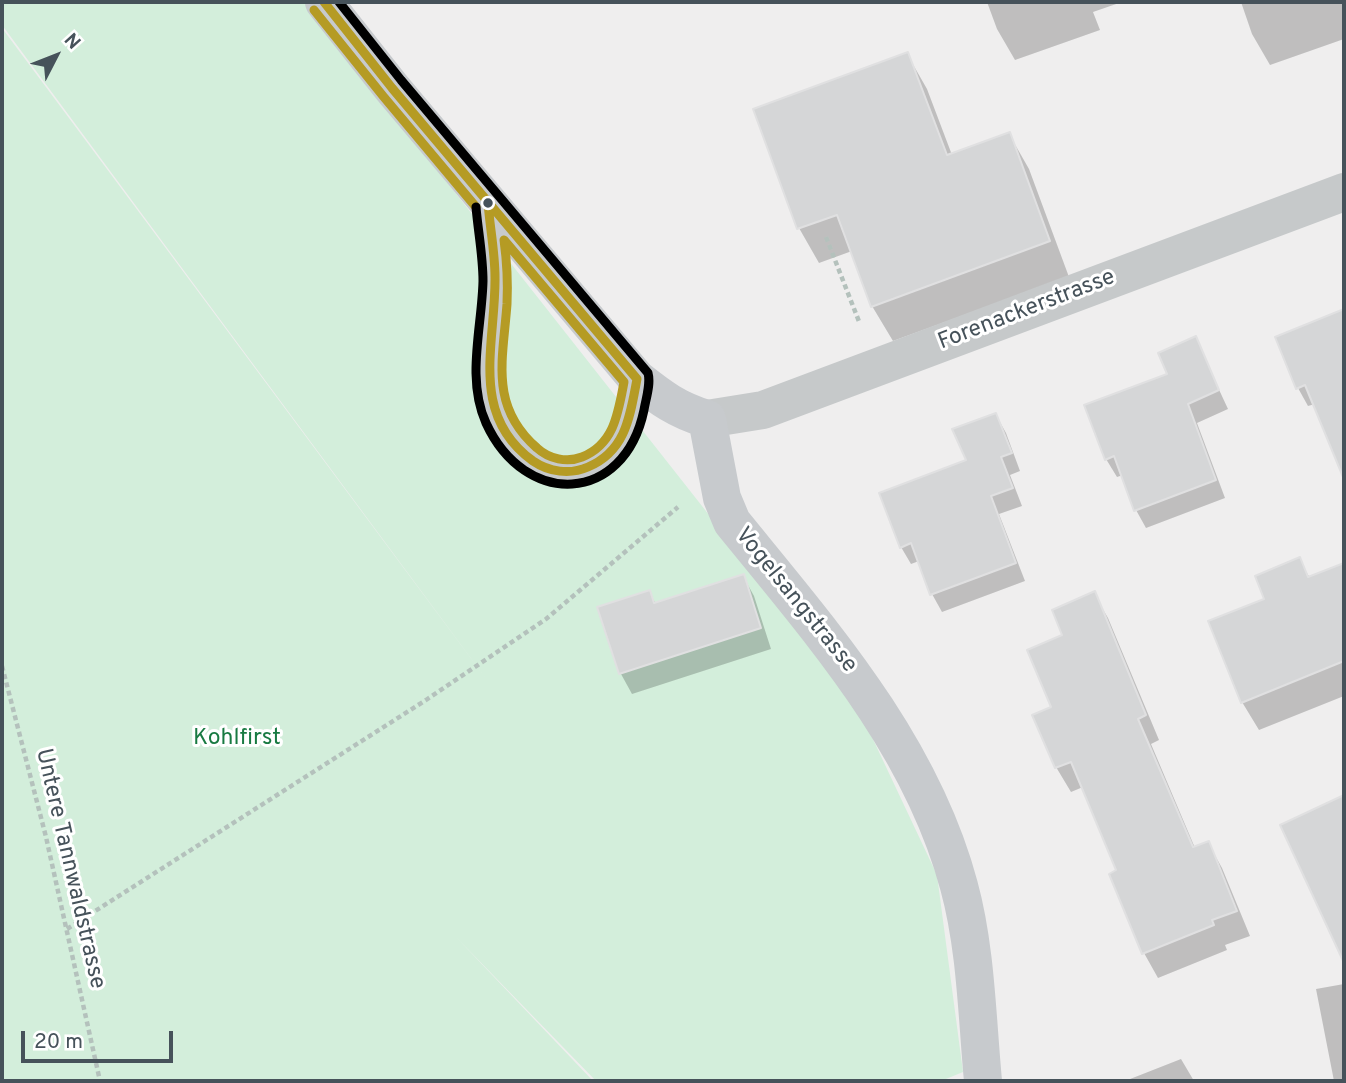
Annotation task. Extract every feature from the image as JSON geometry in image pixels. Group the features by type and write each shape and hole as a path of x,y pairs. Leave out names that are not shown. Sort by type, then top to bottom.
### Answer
{"street":[{"path":"324,2 488,203 637,379 668,404 707,419"},
{"name":"Forenackerstrasse","path":"707,419 763,410 1344,192"},
{"name":"Vogelsangstrasse","path":"707,419 716,474 732,523 855,676 888,725 937,822 959,886 970,945 983,1081"}],"lane":[{"path":"488,203 495,278 488,373 493,412 520,451 536,464 557,472 579,472 599,464 616,451 626,432 637,379"}],"path":[{"path":"826,237 864,333"},
{"path":"67,929 426,700 546,619 716,474"},
{"name":"Untere Tannwaldstrasse","path":"2,666 46,837 100,1081"}],"green space":[{"name":"Kohlfirst","path":"2,2 305,2 854,699 937,875 963,1072 941,1081 596,1081 456,937 593,1081 2,1081 2,28 490,684 2,25"}],"building":[{"path":"908,52 947,155 1010,132 1050,241 871,307 837,215 797,229 753,109"},
{"path":"1344,309 1343,477 1305,385 1296,389 1275,337"},
{"path":"1196,336 1219,390 1188,404 1216,480 1134,511 1114,456 1105,460 1084,405 1167,374 1158,353"},
{"path":"996,413 1012,453 1001,457 1013,488 991,496 1016,563 930,595 911,543 900,548 879,493 966,460 952,429"},
{"path":"1300,557 1308,577 1344,563 1344,661 1241,703 1208,621 1264,599 1255,576"},
{"path":"744,574 761,628 619,674 597,607 650,590 654,603"},
{"path":"1095,591 1146,715 1138,719 1193,847 1209,841 1237,911 1212,920 1214,925 1142,954 1109,874 1116,870 1071,762 1055,768 1032,715 1051,707 1027,650 1062,635 1052,610"},
{"path":"1344,795 1344,963 1280,825"}],"transit line":[{"path":"324,2 392,88 637,379"},
{"path":"339,2 401,80 648,373 649,386 644,410 633,441 616,464 596,478 572,484 548,481 524,470 503,451 486,423 480,406 476,371 483,281 476,207"},
{"path":"314,10 476,207"},
{"path":"488,203 495,277 490,376 493,400 500,422 513,442 533,461 546,468 567,472 588,467 611,452 618,442 632,406 637,379"},
{"path":"504,240 624,382 617,416 608,436 593,451 582,457 564,460 542,452 522,432 505,399 502,363 507,272 504,240"}]}
